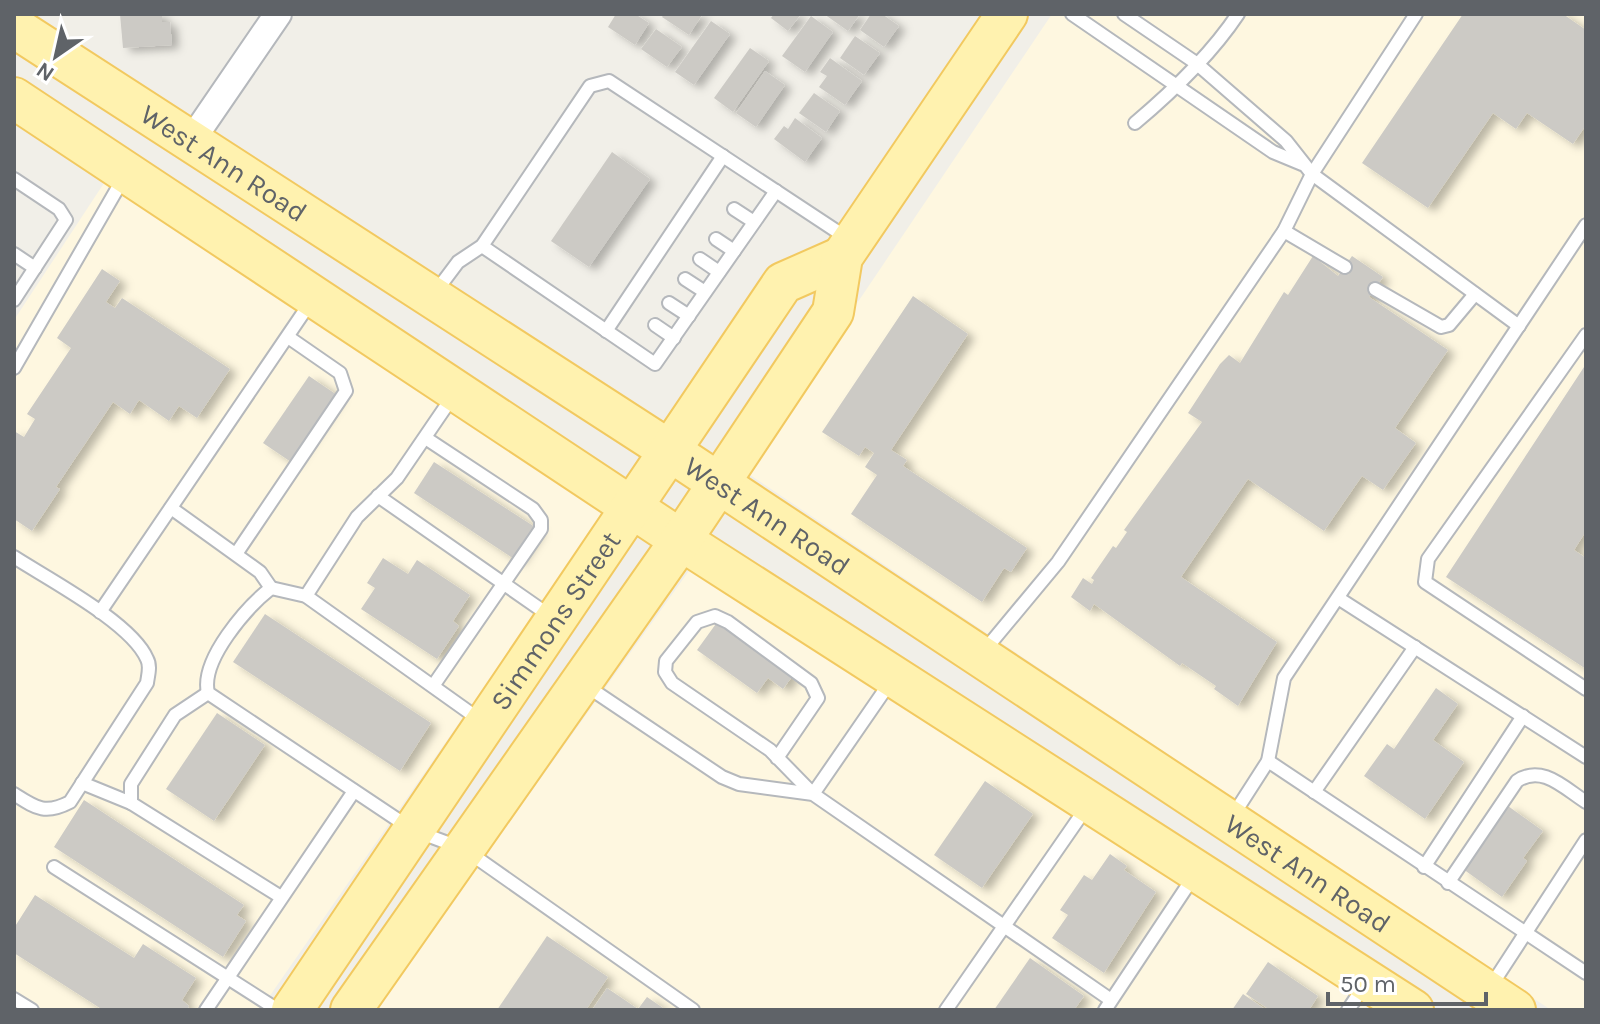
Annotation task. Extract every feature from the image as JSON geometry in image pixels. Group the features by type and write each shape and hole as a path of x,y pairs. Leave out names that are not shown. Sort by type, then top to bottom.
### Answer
{"main road":[{"name":"Simmons Street","path":"351,1010 681,540 833,312 848,249 1007,14"},
{"name":"West Ann Road","path":"14,27 670,451 1501,1001"},
{"name":"West Ann Road","path":"14,98 681,540 1198,870 1358,995 1413,1010"},
{"path":"143,182 191,141"},
{"name":"Simmons Street","path":"292,1010 783,283 848,249"},
{"path":"1198,870 1228,823"}],"street":[{"path":"191,141 278,14"}],"lane":[{"path":"1072,14 1180,85 1273,152 1302,164"},
{"path":"1124,14 1196,63 1286,141 1312,174 1519,326"},
{"path":"1135,123 1180,85 1196,63 1220,42 1238,14"},
{"path":"979,656 1058,562 1284,231 1312,174 1416,14"},
{"path":"432,297 458,262 482,246 590,86 609,81 776,191 848,249"},
{"path":"606,331 628,307 707,192 723,156"},
{"path":"14,179 59,209 66,220 14,300"},
{"path":"14,368 92,239 143,182"},
{"path":"482,246 655,364 776,191"},
{"path":"734,209 754,222"},
{"path":"1228,823 1268,761 1284,678 1586,225"},
{"path":"1284,231 1345,267"},
{"path":"716,239 734,251"},
{"path":"14,254 35,268"},
{"path":"700,259 719,272"},
{"path":"685,279 705,292"},
{"path":"1375,289 1441,327 1449,325 1475,294"},
{"path":"100,612 315,297"},
{"path":"669,303 689,316"},
{"path":"655,325 674,338"},
{"path":"1586,335 1428,559 1424,574 1425,582 1586,689"},
{"path":"236,554 346,391 340,373 288,337"},
{"path":"306,596 357,517 427,439 457,390"},
{"path":"427,439 533,509 541,520 541,529 433,686"},
{"path":"378,496 555,619"},
{"path":"171,508 260,572 271,588 306,596 485,723"},
{"path":"14,557 100,612 134,641 149,666 147,683 70,802 53,811 40,811 14,794"},
{"path":"208,693 207,669 252,604 271,588"},
{"path":"1338,598 1586,757"},
{"path":"777,758 818,698 811,683 715,616 697,622 666,661 665,672 672,683 777,758 813,794 1005,925 1108,1005 1198,870"},
{"path":"1314,792 1415,647"},
{"path":"813,794 894,678"},
{"path":"581,682 722,777 739,784 813,794"},
{"path":"208,693 413,830 464,849 693,1010"},
{"path":"131,803 131,784 175,715 208,693"},
{"path":"1424,867 1523,716"},
{"path":"1268,761 1586,973"},
{"path":"1448,883 1517,781 1526,775 1544,775 1586,802"},
{"path":"82,783 131,803 281,897"},
{"path":"206,1010 354,791"},
{"path":"946,1010 1090,802"},
{"path":"1501,1001 1524,934 1586,840"},
{"path":"54,867 278,1010"},
{"path":"14,999 32,1010"}],"shaded area":[{"path":"1052,14 1586,14 1586,1010 1551,1010 744,471"},
{"path":"108,177 608,508 260,1010 14,1010 14,320"},
{"path":"696,561 1385,1010 375,1010"}],"building":[{"path":"120,14 162,14 162,22 170,22 172,45 123,48"},
{"path":"616,14 635,14 649,23 635,45 608,27"},
{"path":"664,14 702,15 689,35 662,17"},
{"path":"774,14 801,14 788,31 771,18"},
{"path":"824,14 860,14 848,31"},
{"path":"871,14 882,14 899,26 884,47 860,30"},
{"path":"1463,14 1563,14 1586,30 1586,125 1573,144 1527,113 1516,129 1493,113 1428,208 1362,163"},
{"path":"811,16 833,32 805,72 782,56"},
{"path":"711,21 730,34 694,85 675,72"},
{"path":"656,29 682,47 667,67 641,49"},
{"path":"855,36 880,53 864,75 840,58"},
{"path":"750,48 769,61 733,112 714,98"},
{"path":"830,58 862,81 845,105 819,87 827,76 820,72"},
{"path":"765,71 785,85 756,127 736,113"},
{"path":"814,93 840,111 826,132 799,113"},
{"path":"795,118 822,138 805,162 774,139 784,126 788,129"},
{"path":"612,152 650,179 589,267 551,241"},
{"path":"1313,256 1338,276 1352,256 1383,277 1369,297 1448,350 1395,428 1416,443 1383,490 1362,476 1324,531 1248,479 1181,577 1277,642 1238,706 1214,689 1216,686 1182,663 1180,666 1094,604 1090,611 1071,597 1083,578 1092,584 1094,580 1091,578 1113,546 1116,548 1127,532 1124,530 1202,422 1188,413 1220,364 1229,355 1240,363 1284,292 1288,295"},
{"path":"102,269 120,281 106,302 115,308 122,298 230,369 197,418 179,406 169,421 139,400 130,414 113,402 56,487 60,489 32,531 14,519 14,431 24,437 35,419 27,414 71,348 57,338"},
{"path":"913,296 968,334 891,450 907,460 903,466 1027,548 1011,572 1004,568 982,602 851,514 877,475 865,467 874,453 865,447 859,456 822,432"},
{"path":"1586,364 1586,531 1574,550 1586,558 1586,669 1446,577"},
{"path":"309,376 337,395 291,462 263,443"},
{"path":"434,462 538,529 517,561 414,493"},
{"path":"383,558 408,574 417,560 470,595 453,621 459,626 437,659 361,609 375,588 367,583"},
{"path":"265,614 431,723 400,771 233,662"},
{"path":"718,621 794,674 783,689 768,678 757,693 697,650"},
{"path":"1436,688 1458,704 1433,740 1464,762 1425,819 1364,776 1387,744 1394,749"},
{"path":"217,713 265,745 214,821 166,789"},
{"path":"985,781 1033,814 982,888 934,855"},
{"path":"84,800 244,905 237,915 246,921 223,957 54,847"},
{"path":"1508,806 1543,831 1523,858 1527,861 1502,897 1463,869"},
{"path":"1110,854 1127,866 1124,870 1156,892 1104,973 1052,938 1068,915 1060,910 1084,875 1092,880"},
{"path":"35,895 134,958 143,944 196,978 182,1000 189,1006 187,1010 103,1010 14,953 14,928"},
{"path":"547,936 608,977 586,1010 497,1010"},
{"path":"1030,958 1084,996 1074,1010 994,1010"},
{"path":"1268,962 1318,996 1309,1010 1270,1010 1246,994"},
{"path":"607,988 638,1009 647,997 666,1010 592,1010"},
{"path":"1243,994 1266,1010 1232,1010"}]}
